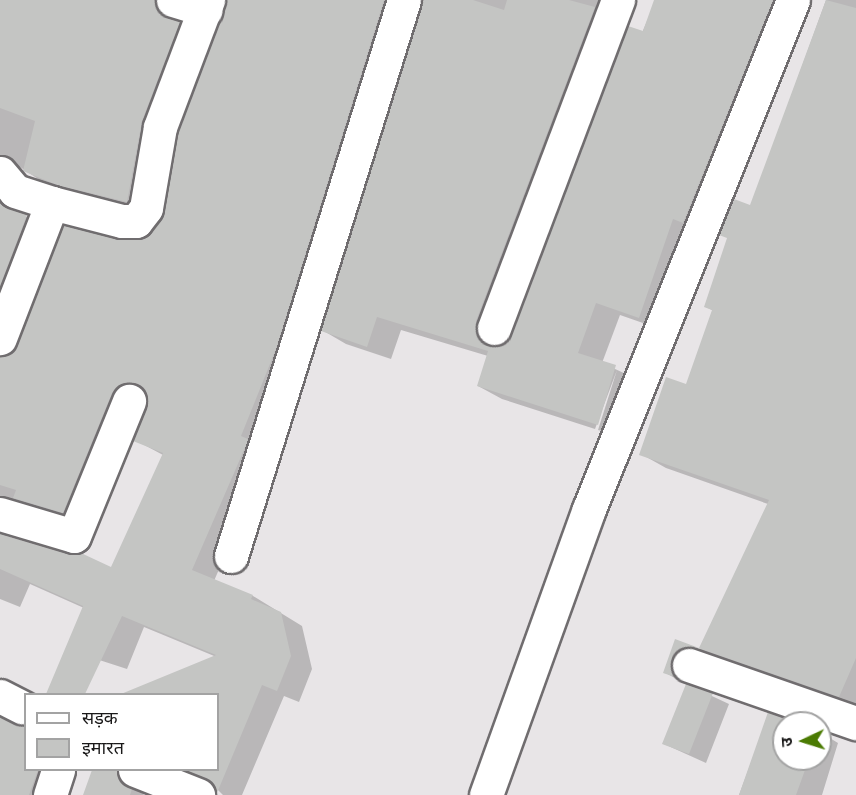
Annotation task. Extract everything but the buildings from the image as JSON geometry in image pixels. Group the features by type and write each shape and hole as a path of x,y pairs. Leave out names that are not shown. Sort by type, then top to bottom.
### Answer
{"street":[{"path":"0,173 15,191 122,221 136,221 146,208 160,127 207,5 173,0"},
{"path":"231,556 404,0"},
{"path":"494,328 618,0"},
{"path":"486,795 589,509 793,0"},
{"path":"0,338 52,203"},
{"path":"0,514 74,536 129,400"},
{"path":"689,665 856,723"},
{"path":"50,795 58,771"},
{"path":"138,771 198,795"}]}
